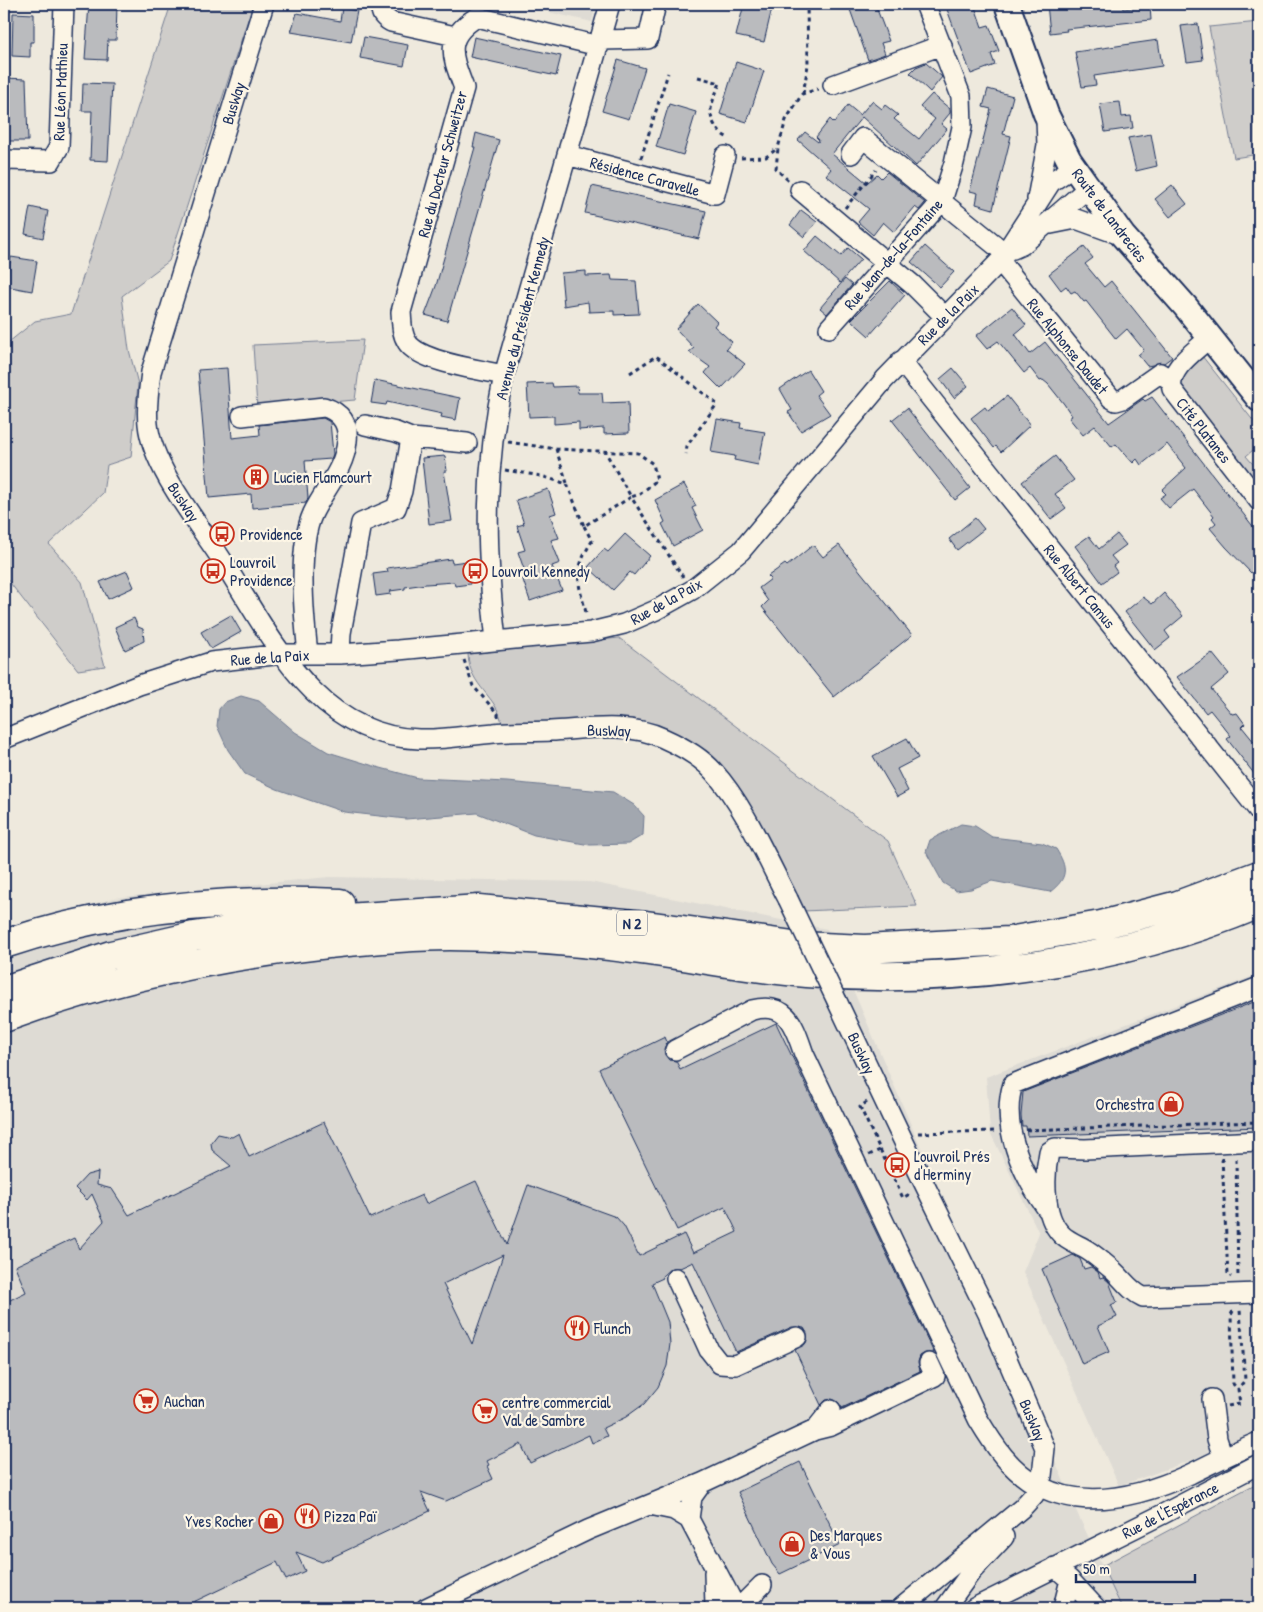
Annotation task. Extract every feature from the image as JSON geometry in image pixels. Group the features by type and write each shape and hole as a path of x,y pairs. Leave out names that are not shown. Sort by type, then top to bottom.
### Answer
{"highway":[{"name":"N 2","path":"4,990 111,955 194,936 288,922 479,909 646,924 800,946 875,949 1010,941 1101,925 1178,905 1259,875"},
{"path":"4,944 83,921 143,910 284,900 479,909"},
{"name":"N 2","path":"4,1018 52,1000 120,980 193,964 285,949 386,938 448,936 552,942 643,950 802,973 864,977 1015,968 1099,953 1193,928 1259,904"}],"main road":[{"name":"Route de Landrecies","path":"1007,4 1046,114 1074,167 1123,236 1259,398"}],"street":[{"name":"Rue Léon Mathieu","path":"4,160 51,161 59,147 64,4"},
{"name":"BusWay","path":"264,4 151,372 148,425 161,465 273,642 299,678 316,696 337,713 362,727 385,735 417,739 497,733 627,728 662,737 690,752 713,770 731,793 788,899 837,1001 875,1098 988,1314 1045,1448 1042,1476 1034,1495 1022,1508 901,1608"},
{"path":"381,4 383,18 391,22 455,36 462,26 476,17 600,43 648,39 656,4"},
{"name":"Avenue du Président Kennedy","path":"496,640 488,563 487,525 492,440 504,375 610,4"},
{"name":"Rue Jean-de-la-Fontaine","path":"829,328 942,201 962,127 961,96 925,4"},
{"name":"Rue du Docteur Schweitzer","path":"455,36 452,55 464,88 401,312 402,329 407,343 422,354 504,375"},
{"path":"833,85 942,45"},
{"path":"1036,205 1047,145 1046,114"},
{"path":"851,154 863,138 942,201 1002,257 1051,182 1074,167"},
{"name":"Résidence Caravelle","path":"567,155 715,194 725,156"},
{"name":"Rue de la Paix","path":"4,739 139,685 211,662 283,654 340,654 591,632 624,624 692,590 741,551 901,361 1002,257 1022,245 1088,188"},
{"path":"800,190 887,263 945,316"},
{"path":"1042,227 1076,219 1123,236"},
{"name":"Rue Alphonse Daudet","path":"1002,257 1111,398 1116,401 1123,400 1160,373 1170,380"},
{"name":"Cité Platanes","path":"1210,338 1175,371 1170,380 1172,389 1259,500"},
{"name":"Rue Albert Camus","path":"901,361 1259,811"},
{"path":"242,416 324,407 334,410 341,416 347,426 347,442 342,460 312,515 306,535 304,621 308,654"},
{"path":"365,425 396,432 411,438 467,443"},
{"path":"340,654 341,633 361,523 396,508 402,491 411,438"},
{"path":"1259,988 1013,1084 1008,1106 1020,1161 1051,1221 1061,1235 1089,1251 1122,1277 1130,1290 1143,1297 1259,1293"},
{"path":"675,1050 752,1010 765,1007 776,1009 786,1016 794,1028 804,1054 978,1419 994,1445 1012,1466 1038,1486 1073,1497 1094,1499 1126,1496 1188,1474 1259,1442"},
{"path":"776,1023 784,1026 804,1054"},
{"path":"1047,1210 1047,1160 1049,1152 1055,1148 1085,1149 1259,1141"},
{"path":"676,1278 709,1350 720,1364 735,1365 797,1337"},
{"path":"426,1608 588,1530 702,1483 815,1430 831,1426 935,1376 929,1363"},
{"path":"1212,1399 1218,1439 1223,1457"},
{"path":"815,1430 831,1410"},
{"name":"Rue de l'Espérance","path":"974,1608 1164,1514 1259,1464"},
{"path":"689,1519 692,1497 702,1483"},
{"path":"945,1608 994,1545 1026,1518 1033,1506 1038,1486"},
{"path":"650,1505 674,1510 689,1519 738,1608 762,1585"},
{"path":"714,1564 715,1608"},
{"path":"1055,1567 1096,1608"},
{"path":"1063,1608 1070,1580"}],"path":[{"path":"800,190 776,169 778,148 786,120 802,94 808,65 807,4"},
{"path":"636,173 668,73"},
{"path":"698,77 720,83 710,111 715,126 724,137 732,139 725,156 747,158 766,156 778,148"},
{"path":"802,94 833,85"},
{"path":"836,220 887,157"},
{"path":"630,373 656,356 717,404 687,446 686,454"},
{"path":"492,440 556,450 638,453 653,464 657,480 640,494 631,497 584,526"},
{"path":"556,450 584,526 592,541 581,560 578,579 591,632"},
{"path":"606,453 631,497 692,590"},
{"path":"489,469 519,471 568,484"},
{"path":"463,642 464,665 473,686 498,714 497,733"},
{"path":"911,1133 1259,1122"},
{"path":"1223,1150 1228,1275 1235,1280"},
{"path":"1238,1389 1233,1384 1230,1315 1235,1304 1243,1305"}],"shaded area":[{"path":"171,4 253,4 169,261 122,296 129,350 138,384 131,457 107,465 103,493 49,544 82,582 105,666 78,670 7,579 4,579 4,346 35,321 71,314"},
{"path":"513,4 596,4 592,22"},
{"path":"1259,22 1259,154 1234,158 1209,27"},
{"path":"363,340 355,400 257,408 253,345"},
{"path":"1202,356 1259,428 1259,445 1246,456 1259,471 1259,486 1178,385 1177,377"},
{"path":"619,638 888,841 917,906 803,911 743,793 722,767 608,719 502,724 495,706 473,675 468,654"},
{"path":"241,696 259,701 295,732 328,752 418,778 507,782 613,792 634,805 644,816 643,835 628,844 590,845 534,835 477,813 406,819 344,812 277,789 245,774 228,750 217,726 219,709 225,702"},
{"path":"961,824 975,826 992,837 1042,843 1056,849 1063,862 1063,877 1050,892 992,881 971,889 956,891 943,883 926,852 930,840"},
{"path":"329,877 590,882 827,929 1079,1517 1122,1608 4,1608 4,931 114,898"},
{"path":"1259,974 1259,1430 1200,1457 1119,1486 1023,1272 1039,1233 990,1132 986,1077"},
{"path":"1259,1482 1259,1608 1122,1608 1102,1566"}],"building":[{"path":"89,4 117,4 116,40 108,40 107,60 85,59"},
{"path":"744,4 773,4 764,42 736,36"},
{"path":"848,4 875,4 889,41 881,43 885,54 868,60"},
{"path":"945,4 974,4 982,27 989,25 999,51 991,54 995,65 971,74"},
{"path":"1047,4 1122,4 1123,9 1150,6 1151,20 1066,29 1067,31 1050,33"},
{"path":"342,8 357,11 351,42 291,32 297,13 340,21"},
{"path":"13,13 34,14 34,42 30,42 30,57 12,56"},
{"path":"1198,24 1203,60 1187,62 1181,26"},
{"path":"364,37 408,45 404,66 360,58"},
{"path":"474,37 561,56 556,76 470,57"},
{"path":"1158,40 1162,66 1094,76 1096,85 1082,87 1075,52"},
{"path":"618,60 645,68 629,119 602,111"},
{"path":"736,62 764,71 747,122 720,114"},
{"path":"926,63 942,77 930,92 910,73 916,67"},
{"path":"5,78 26,79 28,141 4,141"},
{"path":"83,83 112,84 108,161 90,160 92,111 82,111"},
{"path":"988,89 1013,96 1003,134 1011,136 993,209 976,204 978,193 970,191 991,109 983,107"},
{"path":"932,94 950,109 950,113 941,124 947,129 916,166 862,117 832,154 867,183 877,174 881,178 887,172 925,203 919,210 915,207 894,232 883,222 873,235 858,222 869,209 826,175 831,169 798,140 805,132 818,142 819,140 816,137 830,119 834,123 848,105 860,115 872,101 882,109 885,105 898,115 894,119 919,139 935,119 920,107"},
{"path":"1120,102 1122,117 1131,116 1133,128 1105,132 1100,104"},
{"path":"669,104 696,112 683,155 656,147"},
{"path":"476,133 499,140 447,321 425,315 436,286 475,147 473,147"},
{"path":"1151,134 1157,166 1136,171 1128,138"},
{"path":"1172,185 1187,204 1170,217 1155,199"},
{"path":"592,186 706,211 699,239 585,213"},
{"path":"30,207 48,211 43,238 25,234"},
{"path":"801,210 817,222 804,237 790,225"},
{"path":"817,236 841,256 848,248 861,259 840,283 804,251"},
{"path":"925,246 954,272 940,287 911,262"},
{"path":"1084,247 1093,258 1085,264 1104,287 1111,281 1172,357 1164,363 1147,366 1138,355 1144,350 1127,329 1116,339 1086,301 1084,302 1075,291 1071,293 1066,286 1061,290 1049,274"},
{"path":"11,257 37,261 32,291 5,286"},
{"path":"586,271 586,276 611,275 612,280 636,281 639,314 614,315 614,311 589,312 588,302 564,306 561,273"},
{"path":"845,279 852,285 827,314 820,308"},
{"path":"890,281 905,295 869,336 851,320"},
{"path":"698,304 717,322 714,326 732,342 726,349 745,364 721,389 705,373 710,367 689,352 694,348 676,329"},
{"path":"1012,307 1026,325 1015,334 1030,354 1045,342 1109,423 1143,399 1145,401 1152,397 1259,534 1259,566 1251,573 1226,547 1210,528 1216,523 1212,518 1214,516 1193,489 1169,508 1160,498 1166,494 1162,490 1186,468 1167,444 1141,465 1137,459 1133,463 1116,444 1112,447 1095,426 1083,435 1069,418 1072,416 1048,384 1043,380 1040,381 1030,368 1024,373 998,341 987,349 976,336"},
{"name":"Lucien Flamcourt","path":"227,368 232,438 260,435 259,425 323,418 330,422 333,454 331,459 305,461 308,498 306,503 252,508 251,494 209,498 198,370"},
{"path":"953,368 968,386 954,398 940,379"},
{"path":"808,370 821,391 816,395 830,414 801,431 788,412 792,410 780,389"},
{"path":"375,380 460,398 456,420 441,417 442,414 387,402 386,405 371,403"},
{"path":"552,383 553,387 577,386 578,393 602,393 603,403 628,402 629,433 604,434 604,428 579,430 579,422 554,424 554,416 529,417 527,384"},
{"path":"1007,396 1030,425 1001,452 996,446 994,448 971,418 985,407 988,411"},
{"path":"907,408 970,488 955,500 892,420"},
{"path":"717,419 741,423 740,428 765,432 758,465 734,460 735,456 711,452"},
{"path":"445,456 447,471 444,471 452,521 429,524 422,458"},
{"path":"1055,456 1074,480 1055,494 1066,508 1051,519 1022,482"},
{"path":"684,484 696,506 692,508 703,530 673,546 662,524 665,522 655,500"},
{"path":"548,489 556,513 550,515 559,538 551,540 560,563 552,566 562,590 530,601 522,577 526,575 518,552 525,550 517,526 524,524 516,500"},
{"path":"975,518 984,529 957,550 949,539"},
{"path":"625,534 650,556 634,575 630,572 613,590 588,567 604,549 608,552"},
{"path":"1117,534 1126,545 1111,556 1117,563 1113,566 1117,572 1102,583 1075,546 1089,536 1099,549"},
{"path":"813,545 823,557 839,545 912,635 834,697 762,607 768,601 759,588 771,579 768,576 785,564 787,566"},
{"path":"451,559 452,563 467,561 470,584 455,586 454,582 426,584 405,587 405,589 390,591 391,594 376,596 373,574 388,572 387,568"},
{"path":"127,571 134,587 108,599 100,582"},
{"path":"1164,593 1183,616 1165,631 1170,638 1155,650 1125,612 1143,597 1152,604"},
{"path":"231,615 241,632 211,649 201,632"},
{"path":"134,618 138,627 143,629 144,641 125,650 115,627"},
{"path":"1212,653 1229,674 1211,689 1232,714 1237,713 1245,724 1242,727 1259,748 1259,780 1227,739 1231,736 1210,710 1206,713 1177,677"},
{"path":"907,738 918,758 897,769 908,791 897,797 873,756"},
{"path":"1259,1000 1259,1127 1027,1136 1026,1126 1022,1126 1021,1115 1023,1092"},
{"path":"776,1023 934,1353 925,1353 920,1356 918,1362 920,1371 842,1408 838,1402 832,1399 826,1400 821,1405 795,1350 806,1343 807,1333 804,1328 792,1327 736,1352 693,1262 680,1268 671,1268 662,1276 663,1278 652,1283 668,1322 670,1344 667,1366 658,1387 644,1404 626,1417 603,1428 607,1436 592,1443 589,1435 530,1463 521,1444 487,1461 489,1465 487,1466 493,1479 446,1501 421,1492 430,1511 322,1562 296,1552 305,1571 286,1580 277,1562 181,1608 4,1608 4,1303 26,1292 15,1266 74,1238 79,1249 104,1221 92,1194 87,1200 75,1188 87,1175 98,1172 97,1185 112,1189 129,1215 231,1166 212,1150 211,1143 218,1134 232,1137 239,1133 249,1157 324,1122 370,1218 422,1195 426,1204 476,1181 507,1245 528,1185 616,1217 624,1226 639,1256 684,1234 693,1253 737,1232 725,1207 677,1230 599,1069 665,1037 667,1042 664,1049 665,1055 669,1060 676,1061 680,1069","holes":["503,1255 472,1344 443,1284"]},
{"path":"1073,1255 1080,1259 1084,1269 1091,1267 1098,1272 1100,1278 1103,1277 1109,1282 1117,1302 1111,1305 1117,1317 1098,1326 1109,1352 1082,1364 1042,1269"},
{"path":"800,1462 840,1545 780,1574 772,1564 738,1492"}],"place":[{"name":"Lucien Flamcourt","path":"256,477"},
{"name":"Providence","path":"222,534"},
{"name":"Louvroil Providence","path":"213,571"},
{"name":"Louvroil Kennedy","path":"475,571"},
{"name":"Orchestra","path":"1171,1104"},
{"name":"Louvroil Prés d'Herminy","path":"897,1165"},
{"name":"Flunch","path":"577,1328"},
{"name":"Auchan","path":"146,1401"},
{"name":"centre commercial Val de Sambre","path":"485,1411"},
{"name":"Pizza Paï","path":"307,1516"},
{"name":"Yves Rocher","path":"271,1521"},
{"name":"Des Marques & Vous","path":"792,1544"}]}
